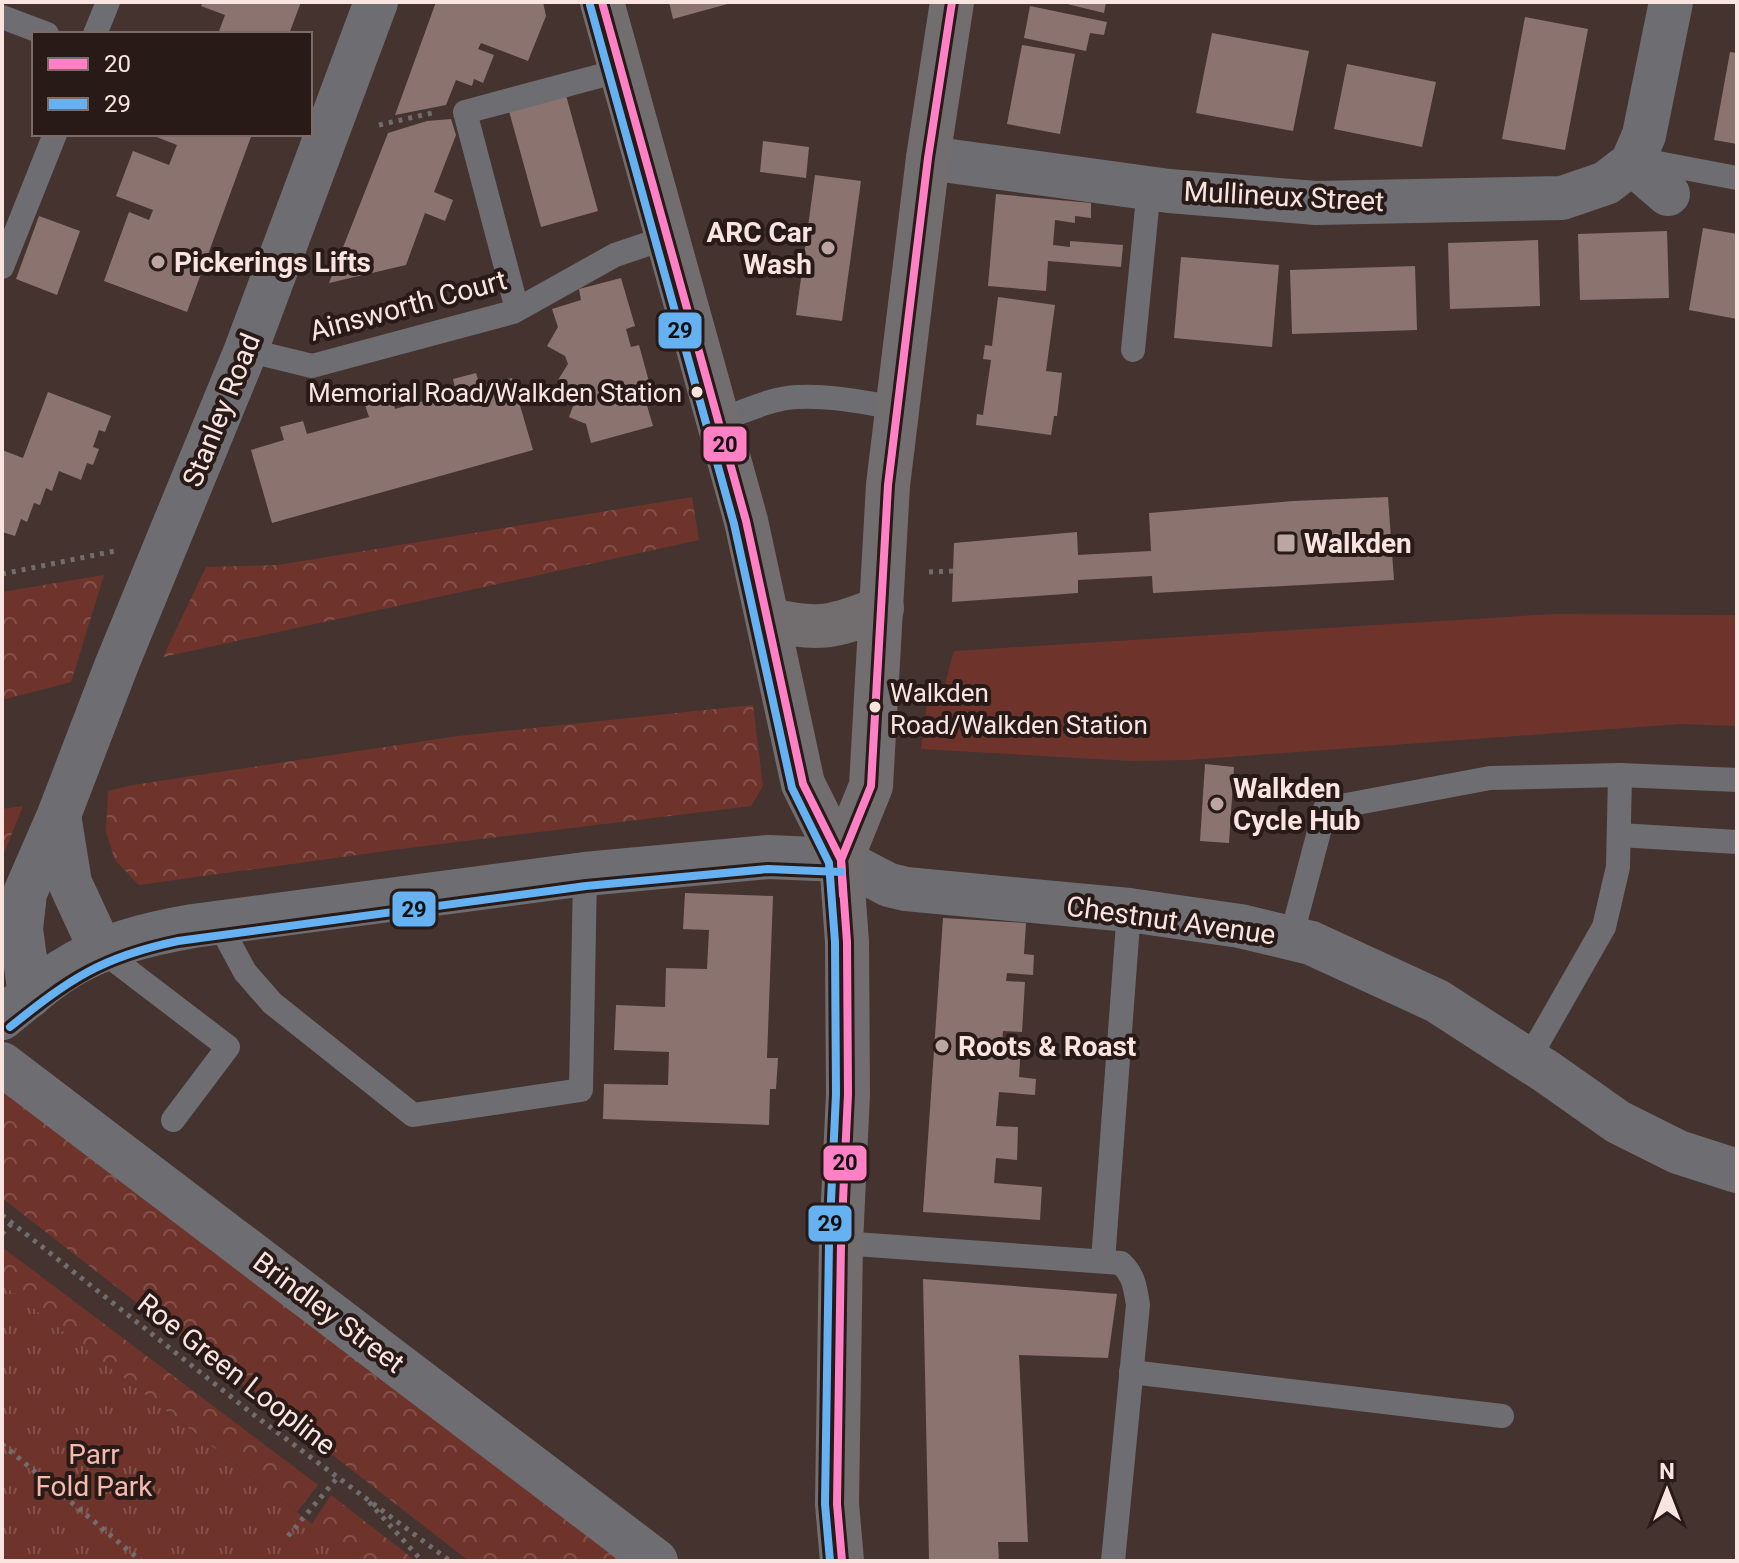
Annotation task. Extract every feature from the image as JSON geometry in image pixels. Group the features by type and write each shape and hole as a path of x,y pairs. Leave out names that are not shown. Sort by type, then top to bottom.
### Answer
{"main road":[{"path":"602,2 746,521 803,784 841,860 847,942 848,1079 841,1243 837,1504 842,1561"},
{"path":"841,860 871,786 888,485 928,158 952,2"},
{"path":"768,619 794,626 822,628 882,608"}],"street":[{"name":"Stanley Road","path":"16,1007 25,893 246,350 376,2"},
{"path":"1668,194 1633,160 1644,135 1671,2"},
{"name":"Mullineux Street","path":"928,158 1149,188 1316,203 1562,198 1606,183 1633,160"},
{"path":"59,815 70,883 101,950"},
{"path":"16,1007 63,970 101,950 139,936 218,922 585,874 768,857 841,860"},
{"name":"Chestnut Avenue","path":"841,860 889,885 906,889 1129,910 1240,926 1311,943 1437,1001 1618,1122 1678,1152 1737,1171"},
{"name":"Brindley Street","path":"2,1064 656,1561"}],"lane":[{"path":"96,32 108,2"},
{"path":"2,17 42,32"},
{"path":"517,309 465,112 622,70"},
{"path":"2,267 54,136"},
{"path":"1633,160 1737,178"},
{"path":"1133,350 1149,188"},
{"name":"Ainsworth Court","path":"246,350 312,366 517,309 615,255 669,237"},
{"path":"719,420 770,402 796,397 898,408"},
{"path":"1528,1060 1604,927 1618,867 1620,775"},
{"path":"1291,938 1325,809 1490,778 1620,775 1737,780"},
{"path":"1619,835 1737,842"},
{"path":"218,922 245,972 272,1003 413,1115 581,1090 585,874"},
{"path":"1103,1261 1129,910"},
{"path":"101,950 228,1047 173,1120"},
{"path":"841,1243 1121,1263 1135,1281 1138,1305 1113,1561"},
{"path":"1131,1372 1502,1416"}],"path":[{"path":"326,137 428,113 465,112"},
{"path":"2,574 168,540"},
{"name":"Roe Green Loopline","path":"2,1215 254,1415 450,1561"},
{"path":"2,1234 12,1223"},
{"path":"2,1444 141,1561"},
{"path":"288,1536 338,1477"},
{"path":"360,1492 422,1561"}],"green space":[{"path":"692,497 699,540 163,657 206,567 278,565"},
{"path":"104,575 71,682 2,700 2,592"},
{"path":"1553,614 1737,615 1737,726 1681,724 1188,760 1131,761 921,749 929,688 945,684 954,651"},
{"path":"753,705 763,786 751,806 139,885 115,860 106,832 108,791 133,785 458,736"},
{"path":"23,806 2,858 2,809"},
{"path":"2,1081 622,1561 469,1561 2,1198"},
{"path":"2,1247 318,1485 297,1512 2,1284"},
{"name":"Parr Fold Park","path":"2,1284 360,1561 2,1561"},
{"path":"331,1495 416,1561 360,1561 312,1524"}],"building":[{"path":"203,2 301,2 290,32 219,32 225,15 201,6"},
{"path":"436,2 543,2 546,16 528,61 481,43 478,49 494,55 483,83 474,79 472,86 456,80 446,105 395,115"},
{"path":"669,2 731,2 731,3 673,19"},
{"path":"1059,2 1106,2 1104,13"},
{"path":"1030,6 1107,22 1104,35 1090,33 1086,51 1024,38"},
{"path":"1525,17 1588,29 1565,150 1502,139"},
{"path":"1212,33 1309,51 1293,131 1196,113"},
{"path":"1022,45 1075,54 1060,134 1007,124"},
{"path":"1730,52 1737,53 1737,144 1714,140"},
{"path":"1347,64 1436,82 1422,147 1334,129"},
{"path":"564,88 598,211 541,227 507,104"},
{"path":"451,119 456,135 434,192 453,200 445,221 425,213 406,265 329,283 388,133 427,121"},
{"path":"154,136 251,136 187,312 104,281 129,212 149,220 153,210 116,196 133,151 169,165 177,145"},
{"path":"763,141 809,147 806,178 760,172"},
{"name":"ARC Car Wash","path":"815,175 861,181 842,321 796,315"},
{"path":"996,194 1091,203 1091,218 1075,216 1075,223 1055,220 1053,245 1070,247 1070,241 1123,245 1121,267 1048,261 1046,291 988,286"},
{"path":"39,216 80,231 57,295 16,279"},
{"path":"1703,228 1737,234 1737,319 1689,310"},
{"path":"1667,231 1669,298 1580,300 1578,234"},
{"path":"1538,240 1540,306 1450,309 1448,243"},
{"path":"1181,257 1279,265 1272,347 1174,338"},
{"path":"1415,266 1417,330 1292,334 1290,270"},
{"path":"621,278 635,326 626,329 631,347 639,345 651,389 643,392 653,426 591,443 586,424 569,417 576,398 575,390 558,380 568,364 565,356 547,346 558,327 552,309 581,300 579,289"},
{"path":"998,297 1055,305 1046,371 1062,373 1057,416 1054,416 1051,435 976,425 977,414 983,415 991,360 983,359 985,345 992,346"},
{"path":"476,373 480,386 512,378 533,450 272,523 251,450 284,440 280,427 303,421 307,434 369,417 364,402 391,394 395,409 456,392 453,379"},
{"path":"48,392 111,416 105,432 99,430 93,447 99,449 93,465 87,463 81,480 59,471 52,491 46,488 40,505 34,503 27,522 21,519 15,536 2,532 2,450 23,458"},
{"path":"1388,497 1394,580 1153,593 1152,576 1078,580 1078,593 952,602 954,543 1077,532 1078,555 1151,551 1149,513"},
{"name":"Walkden Cycle Hub","path":"1205,764 1234,767 1229,843 1200,841"},
{"path":"685,893 773,896 767,1058 778,1058 776,1089 770,1089 769,1125 603,1119 604,1084 668,1085 669,1052 614,1050 616,1005 665,1007 666,968 707,969 709,930 683,929"},
{"path":"943,918 1026,923 1024,954 1034,955 1033,975 1007,973 1006,981 1025,982 1022,1032 1003,1031 1002,1044 1021,1046 1019,1077 1036,1079 1035,1095 999,1092 996,1126 1018,1127 1017,1160 996,1158 994,1183 1042,1187 1040,1220 923,1212"},
{"path":"923,1279 1117,1294 1108,1358 1019,1355 1028,1542 998,1542 999,1561 929,1561"}],"transit line":[{"name":"20","path":"602,2 746,521 803,784 841,860 847,942 848,1094 841,1243 837,1504 842,1561"},
{"name":"20","path":"843,895 841,860 871,786 888,485 928,158 952,2"},
{"name":"29","path":"590,5 734,524 792,788 829,863 835,942 836,1094 829,1243 825,1504 830,1561"},
{"name":"29","path":"10,1027 88,972 128,954 178,941 586,886 768,869 841,872"}],"place":[{"name":"ARC Car Wash","path":"828,248"},
{"name":"Pickerings Lifts","path":"158,262"},
{"name":"Memorial Road/Walkden Station","path":"697,392"},
{"name":"Walkden","path":"1286,543"},
{"name":"Walkden Road/Walkden Station","path":"875,707"},
{"name":"Walkden Cycle Hub","path":"1217,804"},
{"name":"Roots & Roast","path":"942,1046"}]}
